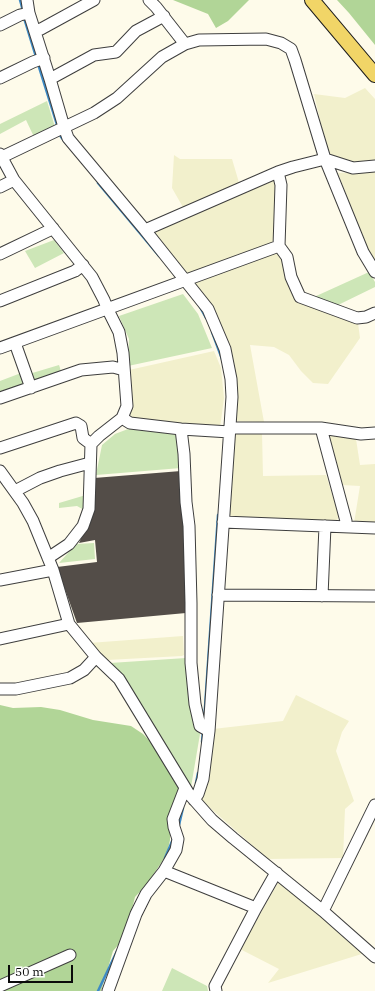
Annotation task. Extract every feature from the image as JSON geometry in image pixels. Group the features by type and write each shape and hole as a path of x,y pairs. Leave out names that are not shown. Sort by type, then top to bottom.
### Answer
{"main road":[{"path":"312,0 375,75"}],"street":[{"path":"27,0 29,13 68,138 145,230 182,282 208,309 225,349 231,379 232,398 224,522 209,731 203,779 198,794 190,795 173,819 178,839 176,850 164,870 146,894 136,914 108,991"},
{"path":"35,31 94,0"},
{"path":"149,0 164,16 184,44"},
{"path":"0,25 20,15 29,13"},
{"path":"50,79 94,55 116,52 136,31 164,16"},
{"path":"48,558 69,544 83,526 89,509 91,444 122,418 127,406 123,353 119,332 92,277 14,180 1,156 94,113 117,98 162,57 184,44 199,40 266,40 281,43 290,49 295,60 325,160 363,252 375,272"},
{"path":"1,75 44,58"},
{"path":"145,230 278,172 293,167 325,160 353,168 375,166"},
{"path":"278,172 281,185 279,246 287,257 292,277 300,297 357,318 366,317 375,313"},
{"path":"0,187 14,180"},
{"path":"0,254 53,228"},
{"path":"0,348 279,246"},
{"path":"0,300 75,271 83,265"},
{"path":"15,343 31,388"},
{"path":"0,398 81,370 112,367 124,370"},
{"path":"122,418 130,422 181,429 230,430 321,428 361,434 375,433"},
{"path":"0,448 76,422 81,426 83,438 91,444"},
{"path":"321,428 346,521 345,526"},
{"path":"181,429 184,454 186,502 190,526 192,603 191,663 195,704 200,726 209,731"},
{"path":"15,491 47,476 90,463"},
{"path":"0,471 15,491 33,521 53,570 69,624 96,657 112,671 127,690 190,795 212,820 323,911 375,957"},
{"path":"224,522 375,528"},
{"path":"322,596 325,526"},
{"path":"0,580 53,570"},
{"path":"218,595 375,596"},
{"path":"0,639 69,624"},
{"path":"0,689 16,689 70,678 84,670 96,657"},
{"path":"323,911 375,805"},
{"path":"164,870 256,908"},
{"path":"216,991 215,986 256,908 277,873"},
{"path":"0,986 70,955"}],"shaded area":[{"path":"365,88 375,99 375,162 353,163 328,154 314,94 345,98"},
{"path":"174,155 180,159 232,159 240,186 184,209 172,188"},
{"path":"375,172 375,261 366,246 338,173"},
{"path":"275,177 275,239 271,243 193,273 185,273 155,236 157,229"},
{"path":"278,251 298,301 358,323 360,338 328,384 313,383 301,371 289,355 274,347 250,345 264,422 235,421 237,389 230,345 212,309 191,282"},
{"path":"214,351 221,368 224,398 220,428 130,417 129,370"},
{"path":"235,433 262,433 263,476 326,475 339,516 336,522 229,518"},
{"path":"323,433 356,439 360,465 375,464 375,524 354,523 360,486 342,485"},
{"path":"183,636 184,655 182,656 107,660 89,643"},
{"path":"296,695 349,721 342,732 336,751 354,801 345,809 343,858 268,859 200,799 213,729 283,721"},
{"path":"279,881 365,953 268,983 279,969 240,949"}],"green space":[{"path":"173,0 249,0 228,21 216,28 208,14"},
{"path":"337,0 375,0 375,45 349,13"},
{"path":"47,101 55,127 35,139 26,120 0,134 0,124"},
{"path":"54,240 64,253 35,268 25,251"},
{"path":"369,272 375,282 375,287 336,306 314,297"},
{"path":"183,294 198,314 212,348 128,366 129,339 119,316"},
{"path":"59,365 62,374 32,383 29,374"},
{"path":"21,373 26,386 0,395 0,381"},
{"path":"128,429 180,435 181,468 96,475 102,445 115,434"},
{"path":"86,495 84,510 77,506 59,508 59,503"},
{"path":"94,543 95,559 59,563 76,544"},
{"path":"186,658 195,715 200,734 191,787 126,680 110,663"},
{"path":"0,705 13,708 41,707 60,710 93,720 131,726 143,734 169,761 181,784 170,830 170,840 167,854 147,884 135,897 125,937 113,951 101,991 0,991"},
{"path":"172,968 207,986 208,991 162,991"}],"building":[{"path":"181,471 186,613 77,623 57,567 97,562 95,540 79,543 92,514 94,478"}],"waterway":[{"path":"20,0 23,11"},
{"path":"24,18 36,57"},
{"path":"38,64 58,128"},
{"path":"59,133 65,142"},
{"path":"98,183 159,256"},
{"path":"200,307 206,318"},
{"path":"212,332 222,359"},
{"path":"204,722 218,515"},
{"path":"202,742 203,731"},
{"path":"196,783 198,773"},
{"path":"179,825 183,808"},
{"path":"165,858 173,839"},
{"path":"98,991 117,951"}]}
